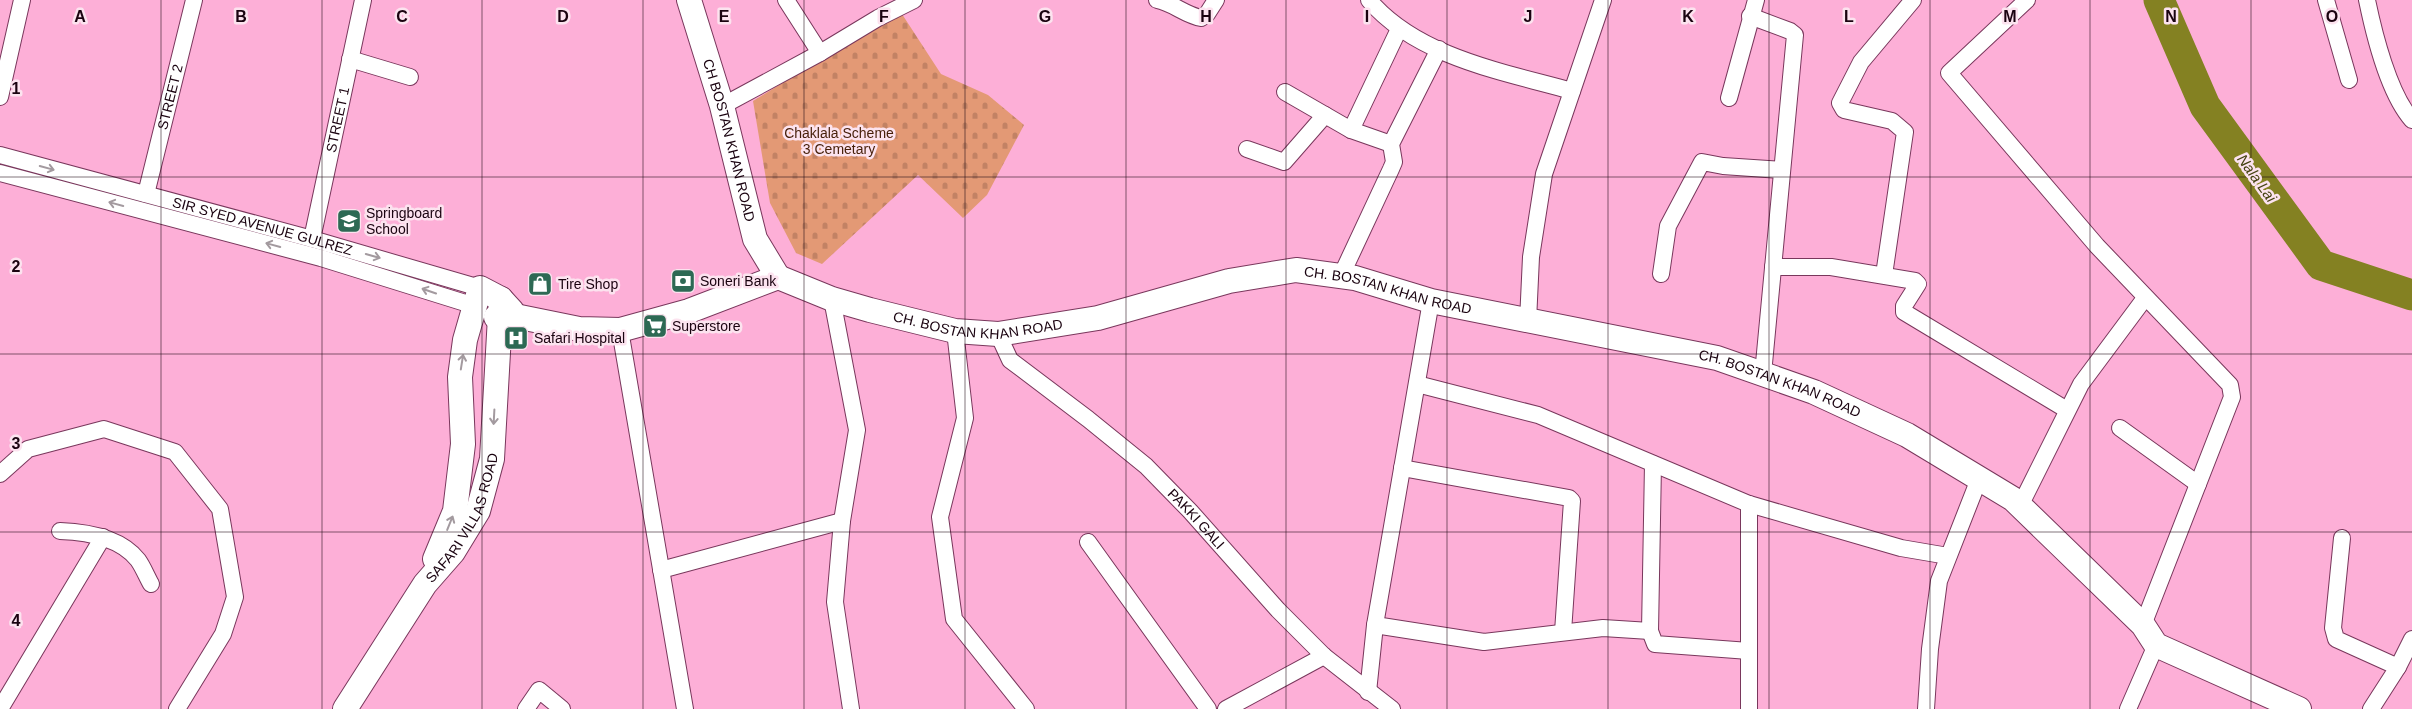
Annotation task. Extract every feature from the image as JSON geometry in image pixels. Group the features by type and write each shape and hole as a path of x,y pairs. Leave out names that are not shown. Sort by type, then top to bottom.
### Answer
{"main road":[{"name":"CH BOSTAN KHAN ROAD","path":"689,0 722,106 755,239 778,277"},
{"name":"CH. BOSTAN KHAN ROAD","path":"778,277 832,299 955,331 998,334 1098,318 1229,281 1296,270 1355,278 1431,300 1717,358 1814,392 1906,435 2013,499 2143,625 2156,645"},
{"name":"SIR SYED AVENUE GULREZ","path":"478,297 505,311 579,329 620,330 689,311 778,277"},
{"path":"425,584 455,511 463,444 460,377 465,340 478,297"},
{"name":"SAFARI VILLAS ROAD","path":"345,709 425,584 453,552 478,511 492,459 505,311"},
{"path":"2156,645 2299,709"}],"street":[{"path":"0,97 22,0"},
{"name":"STREET 2","path":"146,194 194,0"},
{"name":"STREET 1","path":"312,238 363,0"},
{"path":"786,0 820,53"},
{"path":"722,106 820,53 878,18 914,0"},
{"path":"1157,0 1166,2 1190,16 1201,18 1207,14 1216,0"},
{"path":"1369,0 1399,29 1461,60 1572,92"},
{"path":"1528,321 1531,257 1544,174 1603,0"},
{"path":"1729,98 1750,16 1756,0"},
{"path":"1884,275 1905,132 1892,122 1844,110 1840,103 1860,62 1913,0"},
{"path":"2027,0 1949,73 2145,298 2230,386 2232,397 2143,625"},
{"path":"2326,0 2349,80"},
{"path":"2367,0 2375,39 2403,108 2412,120"},
{"path":"1750,16 1790,31 1795,36 1763,374"},
{"path":"1351,130 1399,29"},
{"path":"1341,276 1391,170 1394,162 1391,144 1439,49"},
{"path":"350,59 410,78"},
{"path":"1285,92 1351,130 1391,144"},
{"path":"1247,149 1284,162 1325,115"},
{"name":"SIR SYED AVENUE GULREZ","path":"0,155 312,238 478,297"},
{"path":"1661,274 1668,226 1702,162 1723,166 1782,170"},
{"name":"SIR SYED AVENUE GULREZ","path":"0,173 321,258 478,297"},
{"path":"1773,268 1831,267 1915,281 1918,284 1904,306 1904,312 2068,410"},
{"path":"2020,506 2081,384 2145,298"},
{"path":"832,299 857,430 842,521 835,602 851,709"},
{"path":"1368,692 1374,625 1431,300"},
{"path":"620,330 685,709"},
{"path":"955,331 965,418 940,517 954,619 1026,709"},
{"name":"PAKKI GALI","path":"998,334 1010,360 1146,466 1190,511 1278,610 1324,656 1392,709"},
{"path":"1417,384 1538,416 1749,504 1901,548 1948,556"},
{"path":"2120,428 2198,484"},
{"path":"0,474 28,449 104,429 175,452 220,509 235,597 223,634 177,709"},
{"path":"1653,464 1650,631 1655,644 1749,652"},
{"path":"1402,468 1569,498 1572,501 1564,632"},
{"path":"1926,709 1930,650 1938,581 1979,479"},
{"path":"1749,504 1749,709"},
{"path":"661,570 842,521"},
{"path":"60,530 103,537 121,546 138,560 151,584"},
{"path":"0,709 103,537"},
{"path":"2342,538 2333,628 2336,638 2403,666"},
{"path":"1088,542 1208,709"},
{"path":"1374,625 1484,642 1603,628 1650,631"},
{"path":"2371,709 2403,666 2412,639"},
{"path":"2128,709 2156,645"},
{"path":"1226,709 1324,656"},
{"path":"526,709 539,690 562,709"}],"green space":[{"name":"Chaklala Scheme 3 Cemetary","path":"900,11 941,74 988,95 1024,125 987,195 963,218 918,175 822,264 796,253 770,203 753,101"}],"waterway":[{"name":"Nala Lai","path":"2159,0 2205,106 2321,265 2412,295"}],"place":[{"name":"Springboard School","path":"349,221"},
{"name":"Soneri Bank","path":"683,281"},
{"name":"Tire Shop","path":"540,284"},
{"name":"Superstore","path":"655,326"},
{"name":"Safari Hospital","path":"516,338"}]}
